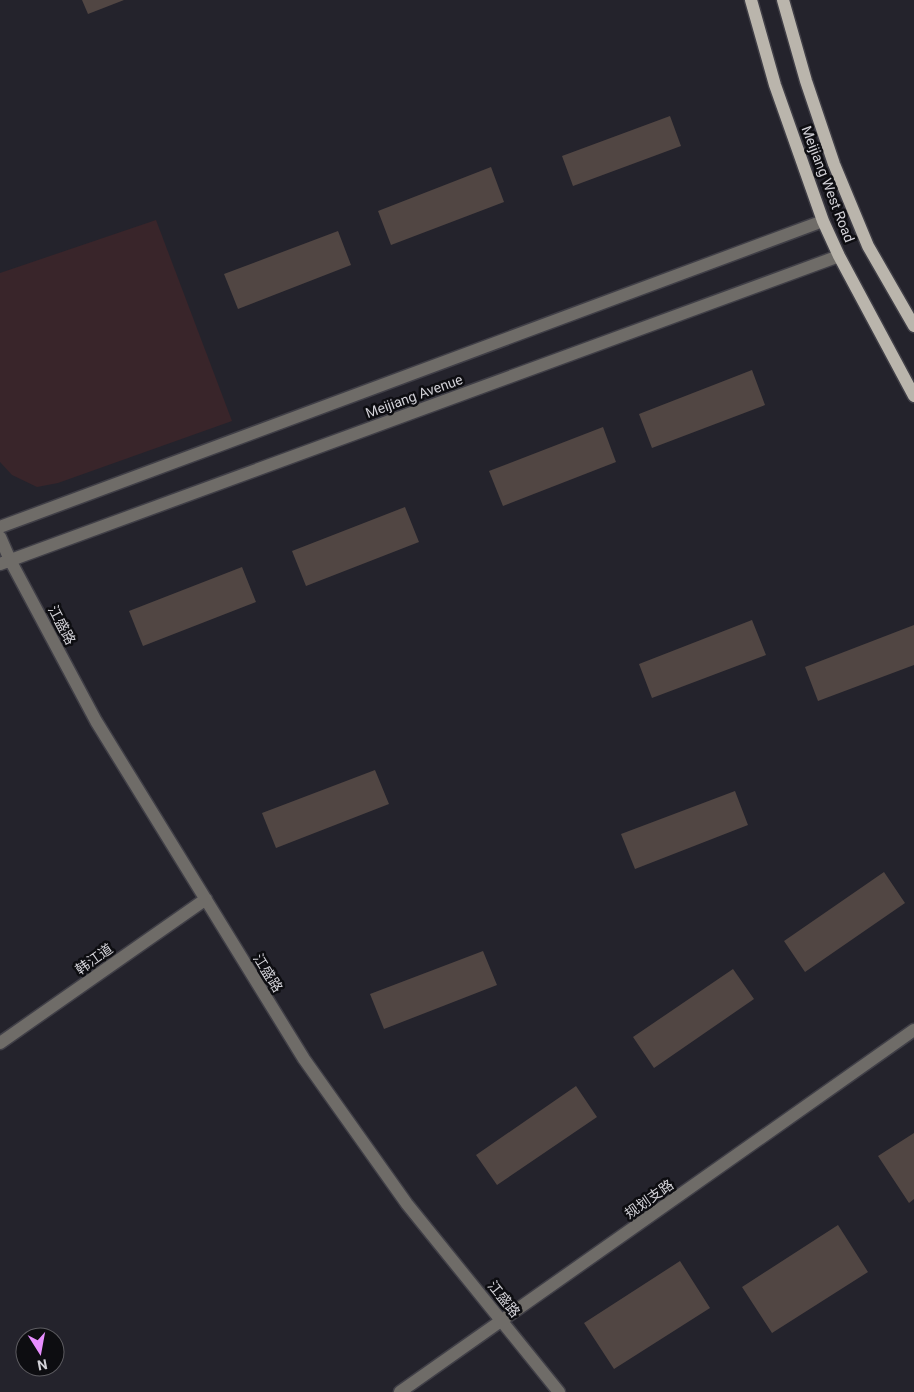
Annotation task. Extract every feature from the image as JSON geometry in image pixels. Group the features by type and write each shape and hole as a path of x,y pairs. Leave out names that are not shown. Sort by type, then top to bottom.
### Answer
{"main road":[{"name":"Meijiang West Road","path":"751,0 775,85 822,220 839,256 914,396"},
{"name":"Meijiang West Road","path":"783,0 806,81 834,164 868,246 914,326"}],"street":[{"name":"Meijiang Avenue","path":"0,527 822,220"},
{"name":"Meijiang Avenue","path":"5,562 839,256"},
{"name":"江盛路","path":"0,537 5,562 96,721 304,1059 407,1204 559,1392"},
{"name":"韩江道","path":"0,1043 206,899"},
{"name":"规划支路","path":"400,1392 914,1030"}],"shaded area":[{"path":"156,220 232,421 58,483 37,487 12,475 0,462 0,273"}],"building":[{"path":"82,0 124,0 88,14"},
{"path":"670,116 681,146 573,186 562,156"},
{"path":"491,167 504,202 391,245 378,211"},
{"path":"338,231 351,265 238,309 224,274"},
{"path":"752,370 765,405 652,448 639,414"},
{"path":"603,427 616,462 503,506 489,471"},
{"path":"405,507 419,542 306,586 292,551"},
{"path":"242,567 256,602 143,646 129,611"},
{"path":"752,620 766,655 652,698 639,664"},
{"path":"914,625 914,665 818,701 805,667"},
{"path":"375,770 389,804 276,848 262,813"},
{"path":"735,791 748,825 635,869 621,834"},
{"path":"884,872 905,903 805,972 784,941"},
{"path":"483,951 497,985 384,1029 370,994"},
{"path":"733,969 754,999 654,1068 633,1037"},
{"path":"576,1086 597,1117 497,1185 476,1155"},
{"path":"914,1133 914,1199 909,1203 878,1156"},
{"path":"838,1225 868,1272 772,1333 742,1287"},
{"path":"680,1261 710,1308 614,1369 584,1323"}]}
